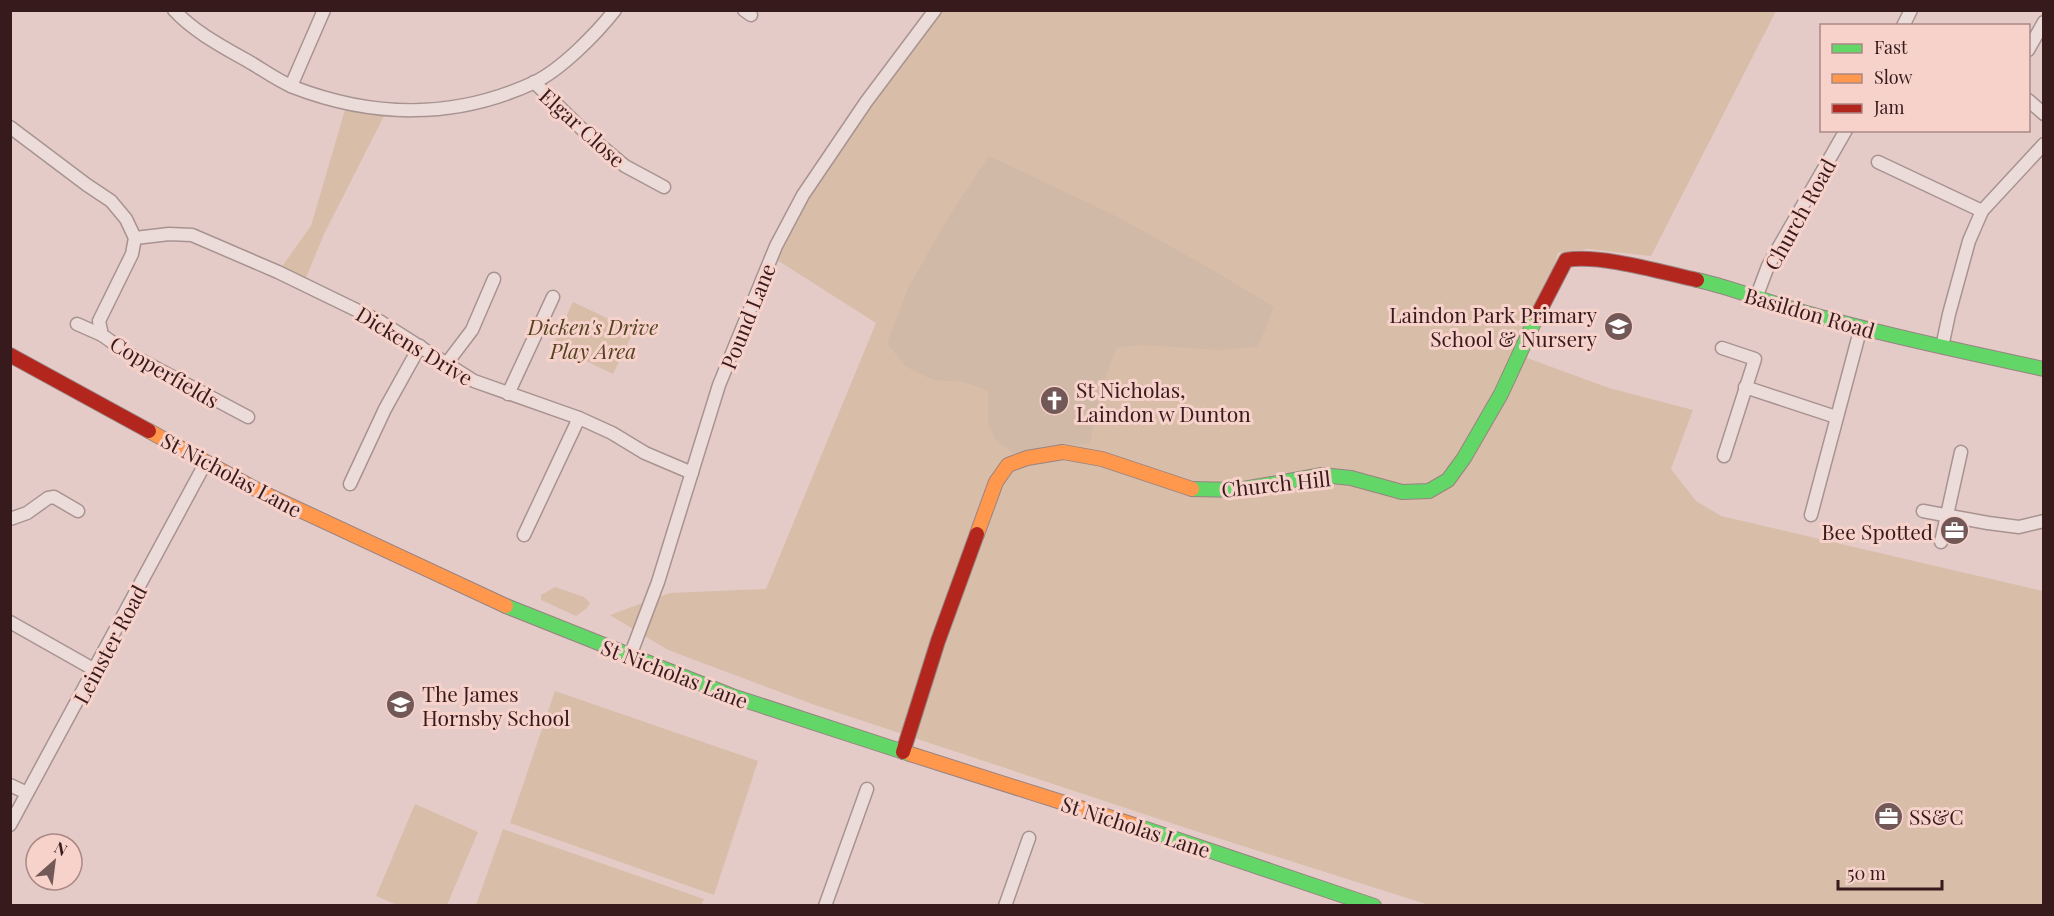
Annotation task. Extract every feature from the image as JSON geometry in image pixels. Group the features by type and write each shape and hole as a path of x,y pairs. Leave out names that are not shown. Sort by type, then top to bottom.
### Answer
{"street":[{"path":"174,10 182,19 230,52 291,86 334,100 374,109 424,111 474,104 534,82 564,61 596,33 615,10"},
{"path":"291,86 324,10"},
{"name":"Pound Lane","path":"630,656 658,582 719,385 776,246 803,195 866,102 935,10"},
{"path":"1905,24 1911,10"},
{"path":"2030,46 2043,22"},
{"name":"Elgar Close","path":"534,82 589,136 625,166 664,187"},
{"path":"2030,102 2043,114"},
{"path":"10,127 111,201 126,219 135,238"},
{"name":"Church Road","path":"1756,298 1768,266 1845,132"},
{"path":"1942,347 1953,296 1969,241 1982,211 2043,144"},
{"path":"1878,162 1982,211"},
{"name":"Dickens Drive","path":"135,238 169,234 192,235 278,272 372,317 474,381 579,418 612,433 645,453 692,473"},
{"name":"Copperfields","path":"135,238 132,254 99,321 102,335 126,352 248,417"},
{"name":"Basildon Road","path":"1576,258 1596,259 1717,284 1756,298 1861,327 2043,369"},
{"name":"Church Hill","path":"903,752 938,640 996,482 1008,465 1027,458 1063,452 1102,459 1197,490 1238,490 1322,475 1351,478 1402,492 1429,491 1448,480 1464,458 1501,394 1560,270 1566,260 1576,258"},
{"path":"447,363 472,330 494,279"},
{"path":"508,394 553,297"},
{"path":"77,324 102,335"},
{"path":"1811,514 1861,327"},
{"path":"350,484 402,376 420,346"},
{"path":"1722,348 1755,359 1724,456"},
{"name":"St Nicholas Lane","path":"10,355 259,491 513,609 732,696 1147,829 1374,906"},
{"path":"1745,387 1836,417"},
{"path":"524,535 579,418"},
{"path":"1941,542 1961,452"},
{"name":"Leinster Road","path":"10,825 206,462"},
{"path":"10,519 27,513 48,498 54,497 78,511"},
{"path":"1923,511 1988,524 2019,527 2043,521"},
{"path":"10,622 95,670"},
{"path":"10,785 27,793"},
{"path":"825,906 867,789"},
{"path":"1005,906 1029,838"}],"green space":[{"path":"935,11 1776,11 1651,256 1588,249 1558,253 1527,358 1609,388 1693,410 1671,469 1696,501 1721,516 2043,591 2043,905 1429,905 1183,827 812,704 668,650 610,615 670,593 766,589 876,323 774,258 803,195"},
{"path":"347,103 387,110 324,234 303,285 278,272 311,226"},
{"name":"Dicken's Drive Play Area","path":"573,302 634,331 613,374 553,345"},
{"path":"555,587 584,597 590,603 576,616 541,600 541,595"},
{"path":"555,691 758,761 714,895 510,823"},
{"path":"415,804 478,832 447,905 397,905 376,896"},
{"path":"503,829 704,899 701,905 476,905"}],"shaded area":[{"path":"989,156 1120,218 1274,307 1258,347 1218,350 1141,345 1116,348 1099,397 1090,443 1013,453 997,442 988,423 988,391 964,382 933,380 905,366 887,343 909,286 951,213"}],"traffic: fast":[{"path":"1697,280 1836,321 2044,369"},
{"path":"1192,489 1238,490 1322,475 1351,478 1402,492 1429,491 1448,480 1464,458 1501,394 1537,316"},
{"path":"506,606 732,696 910,754"},
{"path":"1140,827 1374,906"}],"traffic: slow":[{"path":"149,431 259,491 506,606"},
{"path":"977,534 996,482 1008,465 1027,458 1063,452 1102,459 1192,489"},
{"path":"910,754 1140,827"}],"traffic: jam":[{"path":"1537,316 1566,260 1596,259 1697,280"},
{"path":"10,355 149,431"},
{"path":"903,752 938,641 977,534"}],"place":[{"name":"Laindon Park Primary School & Nursery","path":"1618,326"},
{"name":"St Nicholas, Laindon w Dunton","path":"1055,401"},
{"name":"Bee Spotted","path":"1954,531"},
{"name":"The James Hornsby School","path":"401,705"},
{"name":"SS&C","path":"1888,816"}]}
